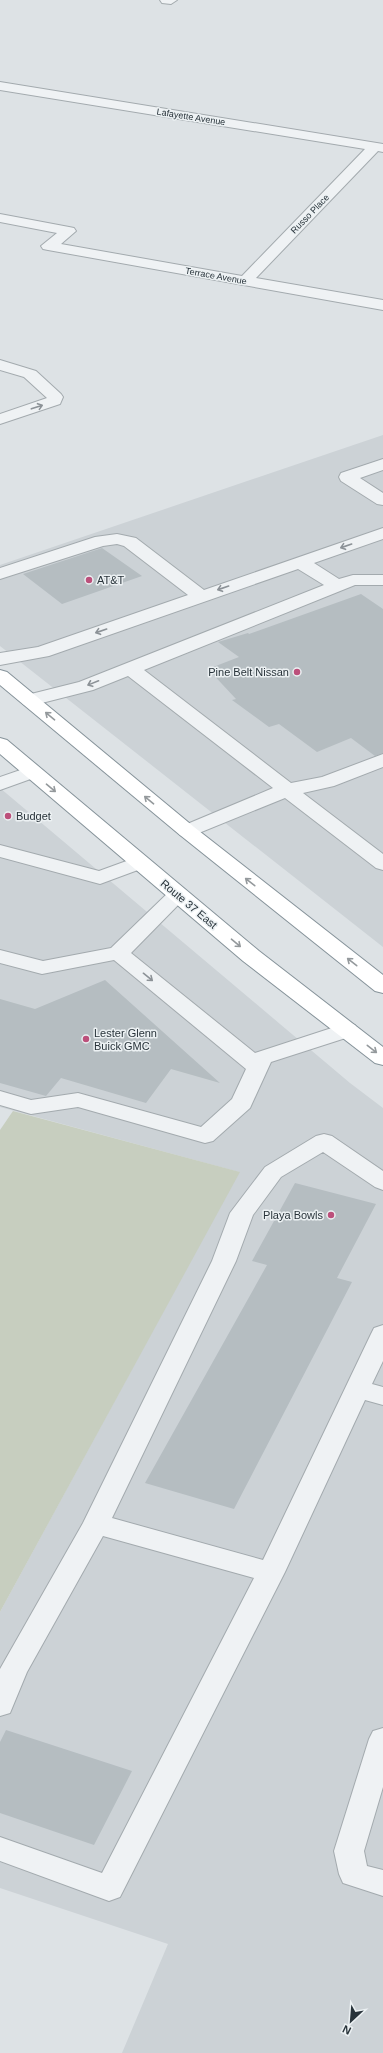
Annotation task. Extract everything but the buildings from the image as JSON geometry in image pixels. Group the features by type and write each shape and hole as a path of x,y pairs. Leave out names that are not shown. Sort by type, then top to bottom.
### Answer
{"highway":[{"path":"0,676 187,831 383,986"},
{"name":"Route 37 East","path":"0,744 251,956 383,1058"}],"street":[{"path":"166,0 171,0"},
{"name":"Lafayette Avenue","path":"0,86 379,148"},
{"name":"Russo Place","path":"245,281 379,148"},
{"name":"Terrace Avenue","path":"0,218 69,231 48,246 383,305"},
{"path":"0,365 30,374 55,397 54,401 0,419"},
{"path":"383,464 347,477 383,500"},
{"path":"0,659 42,652 383,533"},
{"path":"0,574 101,541 117,539 130,542 201,596"},
{"path":"300,562 338,586"},
{"path":"30,700 86,686 353,580 383,580"},
{"path":"130,668 383,864"},
{"path":"187,831 286,790 327,782 383,760"},
{"path":"0,784 32,772"},
{"path":"0,851 100,878 139,862"},
{"path":"0,956 42,968 118,952 178,894"},
{"path":"118,952 258,1067"},
{"path":"0,1098 31,1107 78,1100 205,1136 242,1103 262,1058 347,1030"},
{"path":"0,1705 14,1670 96,1524 224,1261 242,1213 273,1172 324,1141 383,1182"},
{"path":"0,1848 109,1888 271,1572 383,1334"},
{"path":"357,1389 383,1396"},
{"path":"96,1524 271,1572"},
{"path":"383,1739 349,1851 354,1874 383,1883"}],"shaded area":[{"path":"383,435 383,947 0,646 0,565"},
{"path":"0,788 350,1083 383,1108 383,2053 122,2053 168,1944 0,1888 0,1612 239,1172 0,1107"}],"green space":[{"path":"13,1111 240,1172 0,1612 0,1130"}],"place":[{"name":"AT&T","path":"89,580"},
{"name":"Pine Belt Nissan","path":"297,672"},
{"name":"Budget","path":"8,816"},
{"name":"Lester Glenn Buick GMC","path":"86,1039"},
{"name":"Playa Bowls","path":"331,1215"}]}
